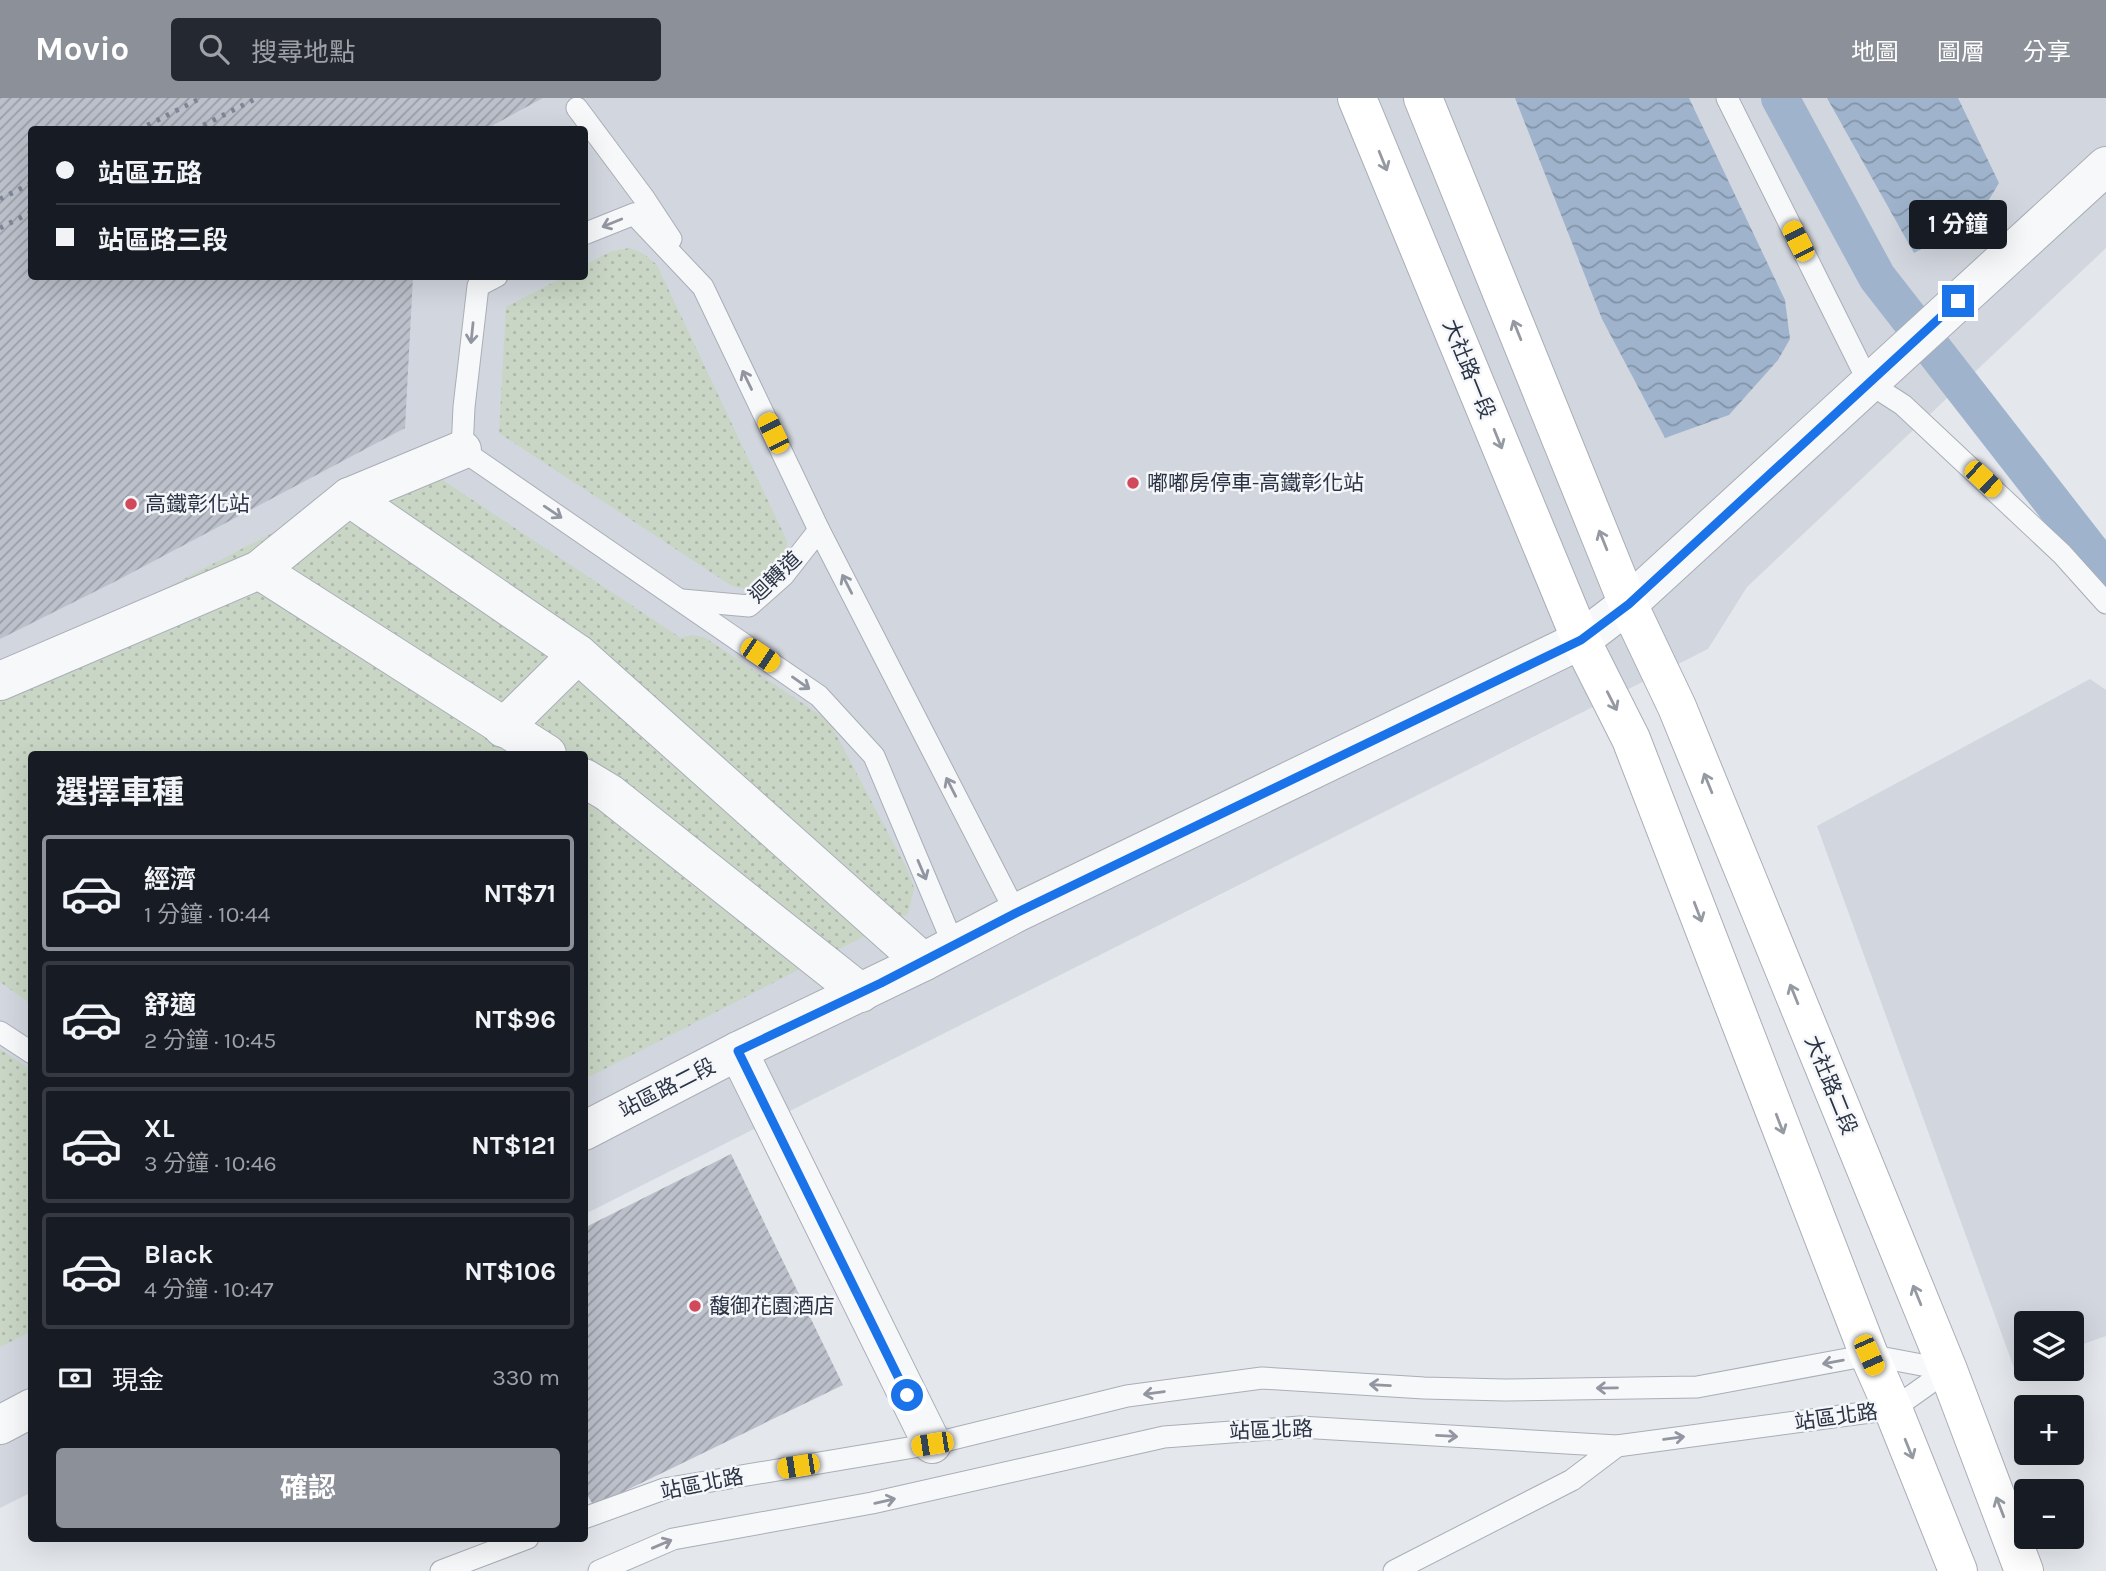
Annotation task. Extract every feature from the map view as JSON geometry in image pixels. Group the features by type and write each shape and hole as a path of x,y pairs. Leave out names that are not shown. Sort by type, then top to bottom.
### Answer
{"street":[{"name":"大社路一段","path":"1357,98 1581,640"},
{"path":"1423,98 1629,604"},
{"name":"站區路二段","path":"588,1129 1016,913 1581,640 1629,604 2106,166"},
{"path":"0,681 259,570 349,497 462,450"},
{"path":"349,497 578,654 938,954"},
{"path":"259,570 542,751"},
{"name":"大社路二段","path":"1629,604 1676,707 1948,1370 2024,1571"},
{"path":"1581,640 1631,739 1869,1355 1958,1571"},
{"path":"503,728 578,654"},
{"path":"588,780 609,793 861,993"},
{"path":"738,1051 932,1444"},
{"path":"0,1425 28,1410"}],"lane":[{"path":"1727,98 1869,383 1903,405 2062,554 2106,603"},
{"path":"577,108 644,198 703,287 820,530 1016,913"},
{"path":"588,232 634,214 703,287"},
{"path":"489,280 478,286 464,407 462,450 819,696 874,756 938,954"},
{"name":"迴轉道","path":"680,600 749,606 783,576 820,530"},
{"path":"0,1032 28,1050"},
{"name":"站區北路","path":"588,1517 664,1489 932,1444 1127,1396 1262,1378 1505,1390 1697,1387 1869,1355 1948,1370"},
{"name":"站區北路","path":"599,1571 673,1539 872,1503 1164,1437 1300,1427 1617,1446 1893,1409 1948,1370"},
{"path":"1394,1571 1572,1479 1617,1446"},
{"path":"441,1571 517,1542"}],"shaded area":[{"path":"0,98 2106,98 2106,248 1747,587 1708,649 588,1212 588,751 28,751 28,1494 0,1508"},
{"path":"2090,679 2106,690 2106,1336 2084,1344 2084,1311 2014,1311 2014,1368 1817,826"}],"green space":[{"path":"630,248 644,254 657,265 787,541 786,556 772,579 749,590 732,586 499,433 506,307 558,280 588,280 588,263 612,251"},
{"path":"433,450 438,477 681,638 691,635 704,637 829,721 907,869 914,888 908,914 588,1077 588,751 28,751 28,1002 0,982 0,674"},
{"path":"0,1049 28,1068 28,1333 0,1347"}],"water":[{"path":"1515,98 1689,98 1785,300 1790,339 1778,360 1729,415 1665,438 1602,319"},
{"path":"1827,98 1958,98 1999,183 1978,218 1914,253"}],"building":[{"name":"高鐵彰化站","path":"0,98 543,98 491,126 28,126 28,280 413,280 405,428 118,580 0,639"},
{"name":"馥御花園酒店","path":"731,1154 843,1385 594,1506 588,1496 588,1226"}],"waterway":[{"path":"1780,98 1877,277 2106,571"}],"railway":[{"path":"146,126 201,98"},
{"path":"202,126 257,98"},
{"path":"0,199 28,185"},
{"path":"0,228 28,214"}],"place":[{"name":"嘟嘟房停車-高鐵彰化站","path":"1133,483"},
{"name":"高鐵彰化站","path":"131,504"},
{"name":"馥御花園酒店","path":"695,1306"}],"route":[{"path":"907,1395 738,1051 881,983 1016,913 1581,640 1629,604 1958,301"}]}
